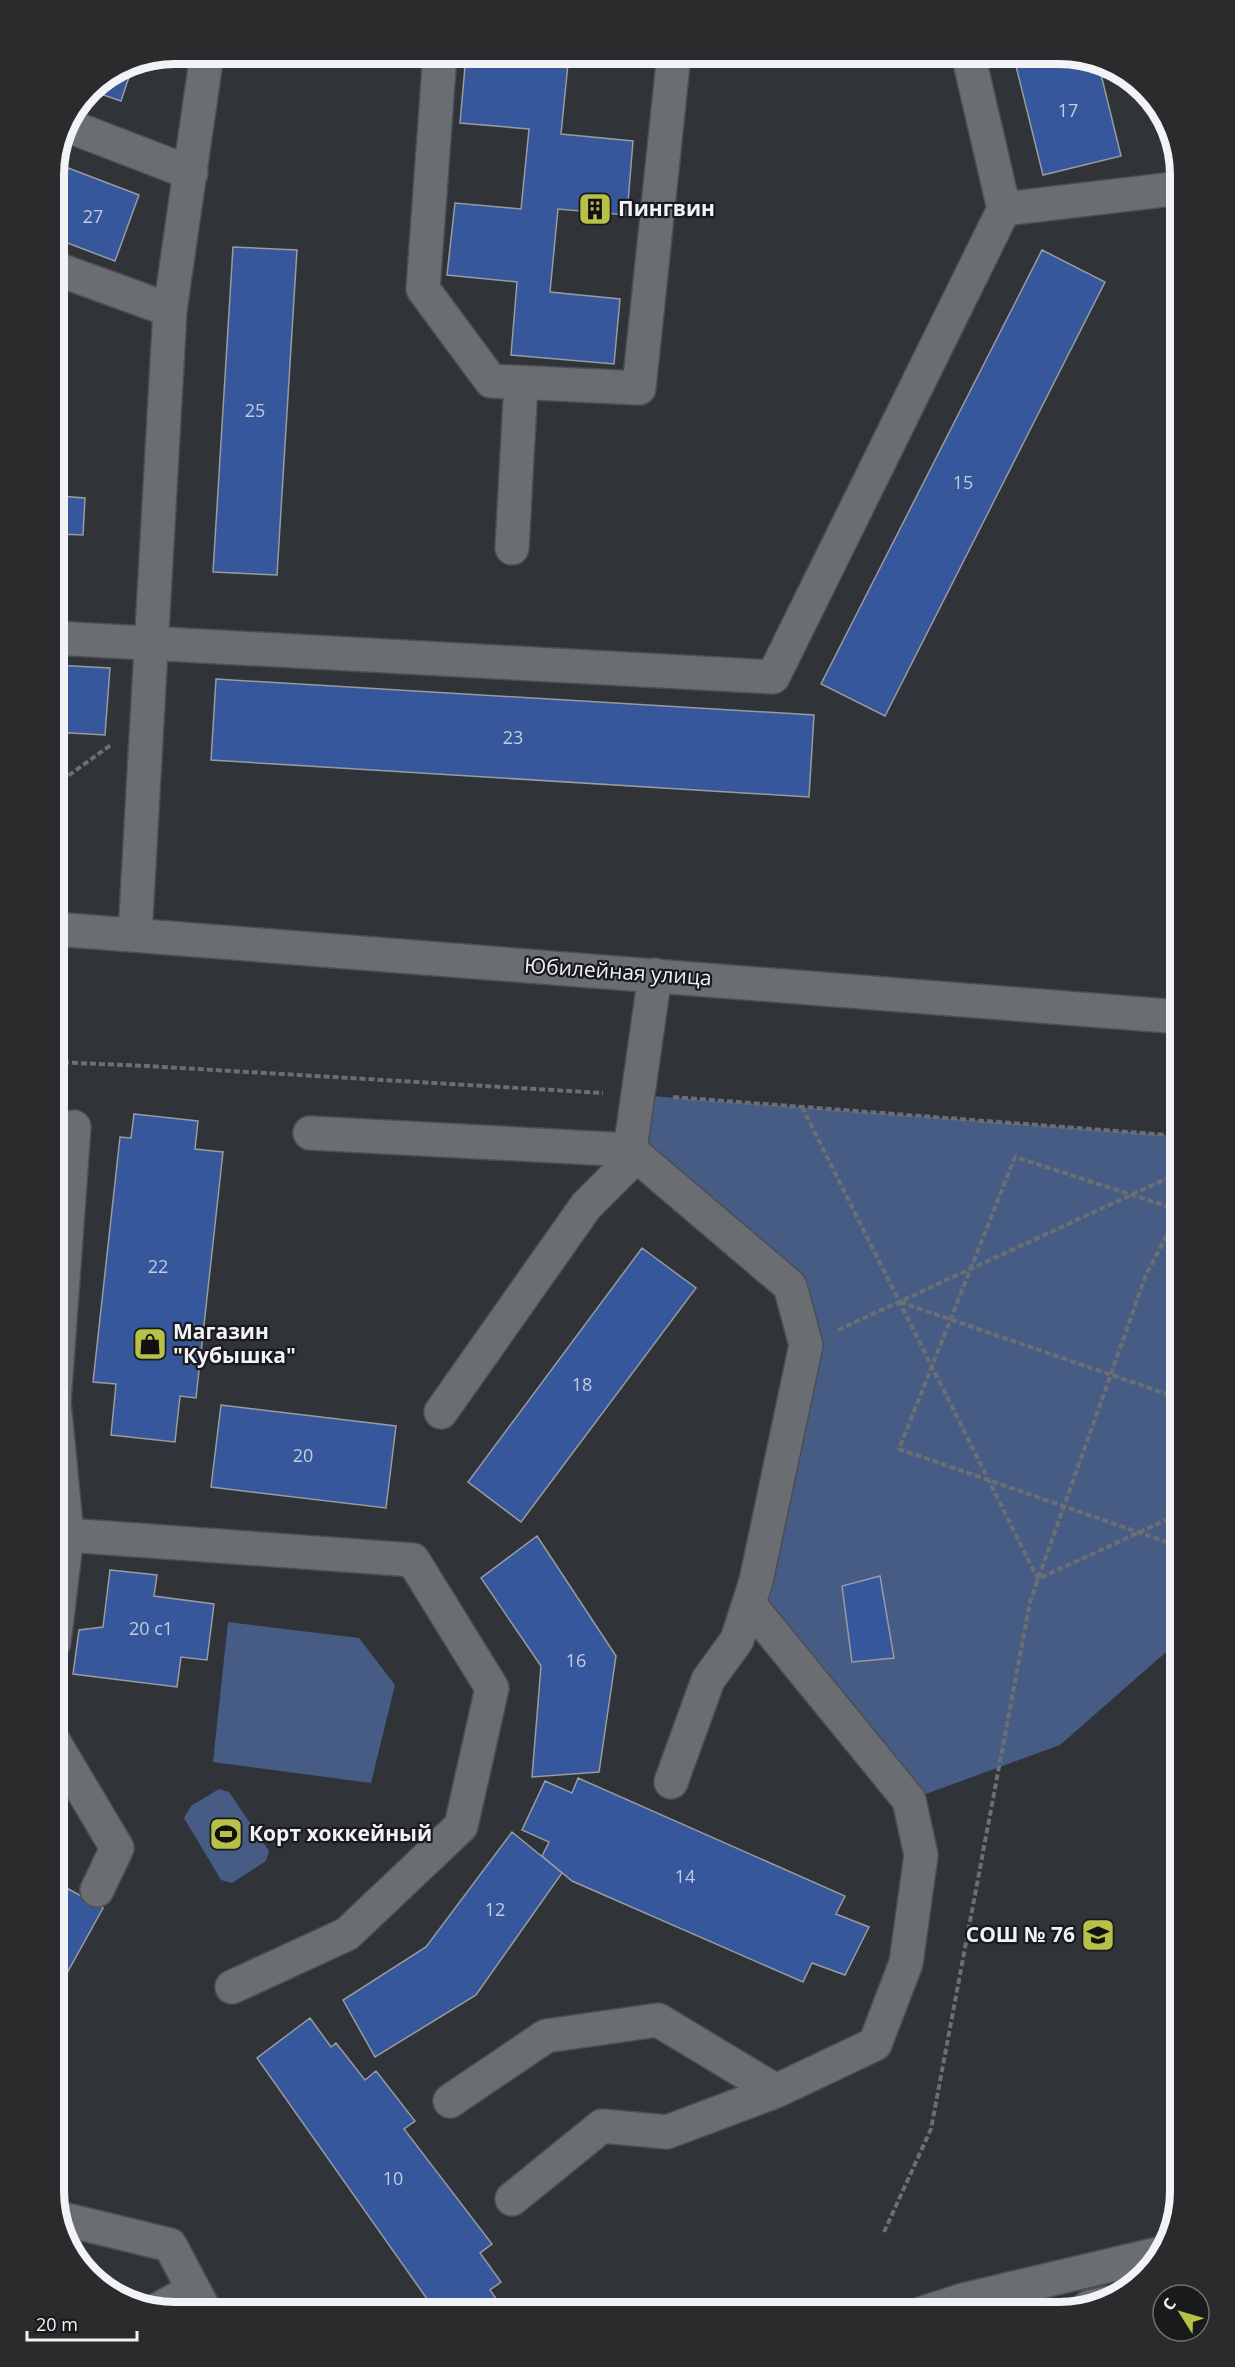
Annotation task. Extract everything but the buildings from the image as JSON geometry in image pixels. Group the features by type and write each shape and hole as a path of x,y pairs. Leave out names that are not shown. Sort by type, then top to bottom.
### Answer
{"street":[{"path":"135,935 170,310 206,65"},
{"path":"439,65 423,289 491,381 639,388 673,65"},
{"path":"65,639 773,677 1004,209 971,65"},
{"path":"75,128 191,173"},
{"path":"1004,209 1170,189"},
{"path":"65,272 170,310"},
{"path":"512,548 521,382"},
{"name":"Юбилейная улица","path":"65,930 1170,1016"},
{"path":"441,1412 586,1206 628,1164 655,975"},
{"path":"64,1258 74,1127"},
{"path":"310,1133 630,1150 790,1286 806,1345 756,1581 737,1640 708,1680 671,1782"},
{"path":"64,1508 67,1535 64,1557"},
{"path":"67,1535 413,1560 492,1689 461,1826 346,1934 232,1987"},
{"path":"512,2199 602,2126 667,2132 776,2091 875,2044 906,1964 921,1855 909,1800 749,1604"},
{"path":"64,1759 117,1848 97,1890"},
{"path":"450,2101 546,2036 658,2020 776,2091"},
{"path":"69,2220 170,2245 199,2301"},
{"path":"957,2302 1150,2256"}],"path":[{"path":"65,778 148,718"},
{"path":"802,1107 1038,1578"},
{"path":"1170,1207 1015,1157 899,1449 1170,1543"},
{"path":"806,1345 1170,1177"},
{"path":"884,2232 931,2129 1029,1602 1146,1275 1170,1230"},
{"path":"900,1302 1170,1395"},
{"path":"1038,1578 1170,1518"}],"shaded area":[{"path":"638,1095 1170,1135 1170,1649 1060,1745 909,1800 749,1604 806,1345 790,1286 630,1150"},
{"path":"228,1622 359,1638 395,1685 371,1783 213,1762"},
{"name":"Корт хоккейный","path":"219,1789 229,1792 269,1851 266,1861 232,1883 221,1880 184,1818 191,1806"}],"place":[{"name":"Пингвин","path":"595,209"},
{"name":"Магазин \"Кубышка\"","path":"150,1344"},
{"name":"Корт хоккейный","path":"226,1834"},
{"name":"СОШ № 76","path":"1098,1935"}]}
